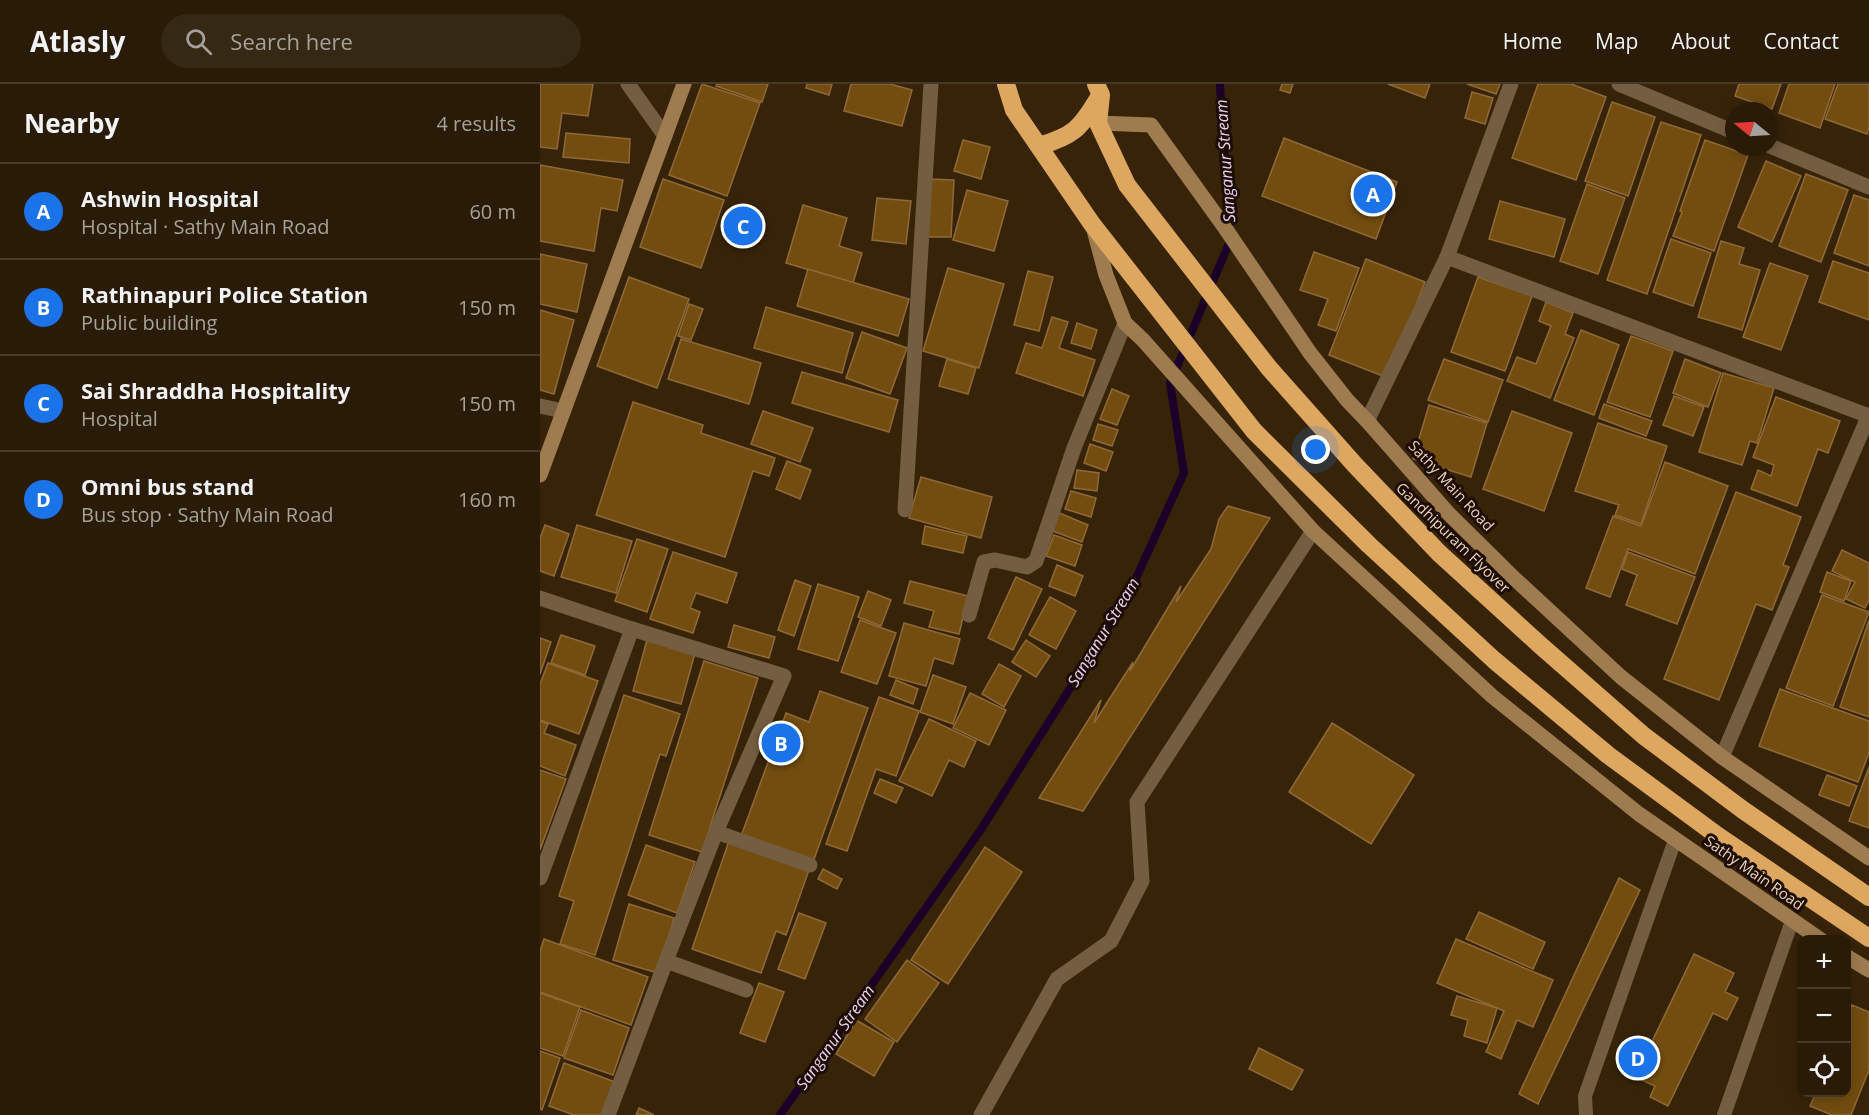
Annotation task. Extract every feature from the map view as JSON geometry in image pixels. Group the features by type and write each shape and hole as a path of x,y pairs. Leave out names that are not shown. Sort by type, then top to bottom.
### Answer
{"highway":[{"path":"1006,84 1014,110 1092,224 1254,431 1369,545 1494,660 1617,762 1718,836 1869,938"},
{"path":"1039,146 1063,139 1085,120 1098,89"},
{"path":"1098,89 1098,123"},
{"name":"Gandhipuram Flyover","path":"1098,123 1127,185 1269,368 1355,465 1439,554 1644,736 1743,810 1869,897"}],"street":[{"path":"628,84 665,135"},
{"path":"540,475 684,84"},
{"path":"904,510 931,84"},
{"path":"1369,423 1369,417 1447,257 1511,84"},
{"path":"1619,84 1725,128"},
{"name":"Sathy Main Road","path":"1098,123 1151,125 1223,225 1310,353 1347,400 1448,513 1515,579 1621,677 1722,757 1869,858"},
{"path":"1779,150 1869,187"},
{"path":"969,615 984,562 995,560 1026,567 1036,561 1074,448 1125,323 1106,275 1092,224"},
{"path":"1447,257 1869,415 1722,757"},
{"name":"Sathy Main Road","path":"1125,323 1143,340 1313,531 1492,696 1639,814 1815,935"},
{"path":"540,406 563,411"},
{"path":"981,1115 1057,979 1112,941 1142,882 1137,802 1313,531"},
{"path":"540,598 784,676 717,832 608,1115"},
{"path":"540,878 632,629"},
{"path":"717,832 810,865"},
{"path":"1851,959 1869,970"},
{"path":"666,961 746,990"}],"lane":[{"path":"1586,1115 1585,1096 1676,840"},
{"path":"1724,1115 1792,921"}],"building":[{"path":"540,84 593,84 588,116 562,113 557,149 540,147"},
{"path":"702,84 760,103 727,196 669,175"},
{"path":"717,84 768,84 762,102 716,86"},
{"path":"807,84 832,84 829,95 806,88"},
{"path":"851,84 890,84 912,90 902,126 844,111"},
{"path":"1282,84 1293,84 1290,93 1280,90"},
{"path":"1388,84 1430,84 1425,98"},
{"path":"1467,84 1500,84 1496,94"},
{"path":"1538,84 1571,84 1606,97 1576,180 1512,158"},
{"path":"1739,84 1781,84 1775,102 1752,102 1735,96"},
{"path":"1789,84 1835,84 1820,128 1779,113"},
{"path":"1838,84 1869,84 1867,134 1825,119"},
{"path":"1472,92 1493,98 1485,124 1465,118"},
{"path":"1612,102 1655,117 1628,196 1585,181"},
{"path":"1661,122 1701,135 1647,294 1607,280"},
{"path":"566,133 630,139 629,163 563,157"},
{"path":"1284,138 1397,182 1376,239 1262,196"},
{"path":"963,140 990,147 981,179 954,171"},
{"path":"1705,140 1725,147 1725,156 1748,156 1714,251 1673,236 1682,212 1680,211"},
{"path":"1766,161 1801,176 1772,242 1738,227"},
{"path":"540,165 623,180 617,211 601,208 594,251 540,241"},
{"path":"1806,174 1848,190 1821,262 1779,246"},
{"path":"663,179 724,200 701,268 640,247"},
{"path":"929,179 954,180 951,237 926,237"},
{"path":"1587,184 1625,198 1598,274 1560,261"},
{"path":"967,190 1008,201 994,251 953,240"},
{"path":"1854,195 1869,200 1869,266 1834,253"},
{"path":"877,198 911,201 906,244 872,240"},
{"path":"1500,201 1565,219 1554,257 1489,239"},
{"path":"803,205 847,218 839,246 862,253 853,283 786,263"},
{"path":"1671,239 1711,253 1693,306 1653,292"},
{"path":"1721,241 1744,248 1739,264 1760,270 1742,330 1698,317"},
{"path":"1314,252 1359,268 1336,331 1318,325 1328,299 1300,290"},
{"path":"540,254 587,264 577,312 540,304"},
{"path":"1366,259 1425,282 1388,378 1329,355"},
{"path":"1833,261 1869,273 1869,320 1819,302"},
{"path":"1770,263 1808,276 1781,350 1743,337"},
{"path":"948,268 1004,284 979,368 923,351"},
{"path":"808,269 909,299 898,336 797,306"},
{"path":"1028,271 1053,277 1039,331 1014,325"},
{"path":"629,277 689,299 657,388 597,366"},
{"path":"1478,277 1532,296 1505,371 1451,352"},
{"path":"1546,302 1573,313 1565,334 1574,338 1550,398 1507,381 1517,357 1536,364 1551,326 1539,321"},
{"path":"689,304 703,309 691,340 678,336"},
{"path":"766,307 853,333 842,373 754,348"},
{"path":"540,310 574,320 554,394 540,390"},
{"path":"1052,317 1068,322 1059,348 1095,360 1083,396 1016,373 1026,343 1042,348"},
{"path":"1077,323 1097,330 1091,349 1071,343"},
{"path":"1581,330 1619,345 1594,415 1554,400"},
{"path":"862,332 907,348 890,394 846,378"},
{"path":"1631,336 1673,351 1650,417 1607,402"},
{"path":"681,339 761,363 749,404 668,379"},
{"path":"947,359 976,368 968,394 939,386"},
{"path":"1444,359 1503,380 1488,422 1428,400"},
{"path":"1685,359 1721,373 1708,407 1673,393"},
{"path":"802,372 898,400 889,432 792,403"},
{"path":"1723,373 1774,388 1757,443 1750,441 1742,465 1699,452"},
{"path":"1112,389 1129,396 1117,425 1100,419"},
{"path":"1674,396 1704,407 1693,436 1663,425"},
{"path":"1776,397 1840,421 1828,453 1818,449 1797,506 1751,489 1758,470 1771,476 1774,465 1753,457"},
{"path":"633,402 703,425 701,433 775,458 769,476 753,471 725,557 596,515"},
{"path":"1604,404 1652,421 1646,436 1599,418"},
{"path":"1429,405 1487,423 1471,477 1413,459"},
{"path":"763,411 813,428 800,462 751,444"},
{"path":"1512,411 1572,433 1544,511 1483,489"},
{"path":"1598,423 1667,446 1641,524 1615,515 1619,505 1575,491"},
{"path":"1098,424 1118,430 1112,446 1093,440"},
{"path":"1090,444 1113,452 1106,471 1084,463"},
{"path":"787,461 811,470 800,499 776,489"},
{"path":"1665,462 1728,486 1695,574 1628,549 1610,597 1586,588 1613,516 1641,526"},
{"path":"1077,470 1099,473 1097,491 1074,488"},
{"path":"921,477 992,497 981,538 909,518"},
{"path":"1071,491 1096,498 1091,517 1065,509"},
{"path":"1736,492 1801,517 1783,565 1789,567 1772,610 1756,604 1719,700 1664,679"},
{"path":"1228,506 1270,518 1083,811 1039,798 1101,700 1094,723 1133,662 1130,671 1181,586 1176,602 1211,549 1219,519"},
{"path":"1057,512 1088,525 1082,542 1050,530"},
{"path":"545,525 569,534 554,576 540,571 540,538"},
{"path":"577,525 632,541 616,593 561,577"},
{"path":"925,526 967,536 963,553 922,544"},
{"path":"1054,535 1082,545 1075,566 1046,556"},
{"path":"637,539 668,549 647,612 615,601"},
{"path":"1842,550 1869,563 1869,600 1865,608 1846,599 1855,582 1832,571"},
{"path":"673,552 737,573 727,603 696,593 690,608 700,612 693,633 650,619"},
{"path":"1628,552 1695,577 1677,624 1626,605 1637,575 1622,569"},
{"path":"1057,565 1083,576 1075,596 1049,586"},
{"path":"1827,572 1851,581 1844,601 1820,592"},
{"path":"1016,577 1042,589 1013,650 988,638"},
{"path":"795,580 811,586 794,636 778,630"},
{"path":"910,581 968,596 959,634 929,627 934,611 904,603"},
{"path":"818,584 859,597 838,661 798,649"},
{"path":"868,591 891,600 881,626 858,617"},
{"path":"1822,595 1869,612 1833,706 1786,688"},
{"path":"1050,597 1076,611 1056,649 1029,635"},
{"path":"860,620 896,633 877,684 841,672"},
{"path":"1869,620 1869,717 1840,707"},
{"path":"904,623 960,639 953,664 934,658 926,686 889,676"},
{"path":"734,625 775,637 769,658 728,647"},
{"path":"561,635 595,646 585,675 551,663"},
{"path":"540,638 551,642 540,674"},
{"path":"647,640 695,653 681,704 633,691"},
{"path":"1026,640 1050,656 1036,677 1012,662"},
{"path":"704,661 758,678 702,852 649,835"},
{"path":"548,663 598,681 579,734 540,720 540,684"},
{"path":"999,664 1021,676 1004,707 982,694"},
{"path":"933,675 966,687 953,724 920,712"},
{"path":"896,680 918,689 913,704 890,695"},
{"path":"1780,689 1869,721 1869,753 1858,782 1759,746"},
{"path":"820,691 868,708 812,865 740,839 786,713 809,722"},
{"path":"970,693 1006,710 989,745 953,728"},
{"path":"624,695 680,714 666,756 660,754 595,955 560,944 574,901 559,896"},
{"path":"879,697 919,711 896,776 876,769 847,851 826,844"},
{"path":"929,719 976,741 964,767 949,760 932,796 899,781"},
{"path":"540,721 548,724 544,733 576,745 565,776 540,766"},
{"path":"1332,723 1414,775 1371,844 1289,792"},
{"path":"1869,767 1869,828 1849,821"},
{"path":"540,770 566,779 540,850"},
{"path":"1827,775 1857,786 1849,806 1819,795"},
{"path":"880,779 903,788 896,803 874,793"},
{"path":"729,841 809,870 786,935 776,931 761,973 692,949"},
{"path":"646,845 695,862 677,913 628,895"},
{"path":"985,847 1022,872 948,984 911,960"},
{"path":"823,869 842,879 837,889 818,879"},
{"path":"1619,878 1640,890 1538,1104 1519,1094"},
{"path":"629,904 674,918 658,973 613,960"},
{"path":"1479,912 1545,942 1533,969 1466,939"},
{"path":"799,913 826,923 805,979 778,969"},
{"path":"544,939 648,977 631,1025 540,992 540,951"},
{"path":"1456,939 1553,980 1533,1027 1517,1020 1501,1059 1486,1052 1504,1011 1437,983"},
{"path":"1694,954 1734,973 1725,992 1738,998 1727,1020 1713,1013 1668,1106 1650,1097 1655,1086 1635,1077"},
{"path":"907,960 939,983 897,1042 865,1019"},
{"path":"759,983 784,992 765,1042 740,1033"},
{"path":"540,993 580,1007 563,1056 540,1048"},
{"path":"1457,996 1497,1008 1487,1043 1464,1036 1468,1020 1451,1015"},
{"path":"1852,1005 1869,1012 1869,1070 1851,1115 1832,1115 1810,1106 1814,1097 1851,1097"},
{"path":"581,1010 629,1028 613,1075 564,1058"},
{"path":"856,1020 894,1042 874,1076 836,1054"},
{"path":"1259,1048 1303,1070 1292,1090 1249,1069"},
{"path":"540,1051 560,1058 542,1110 540,1109"},
{"path":"564,1063 615,1082 603,1115 574,1115 549,1106"},
{"path":"639,1108 654,1115 636,1115"}],"waterway":[{"name":"Sanganur Stream","path":"780,1115 980,831 1127,598 1184,473 1170,383 1230,241 1220,84"}],"place":[{"name":"Ashwin Hospital","path":"1373,194"},
{"name":"Sai Shraddha Hospitality","path":"743,226"},
{"name":"Rathinapuri Police Station","path":"781,743"},
{"name":"Omni bus stand","path":"1638,1058"}]}
